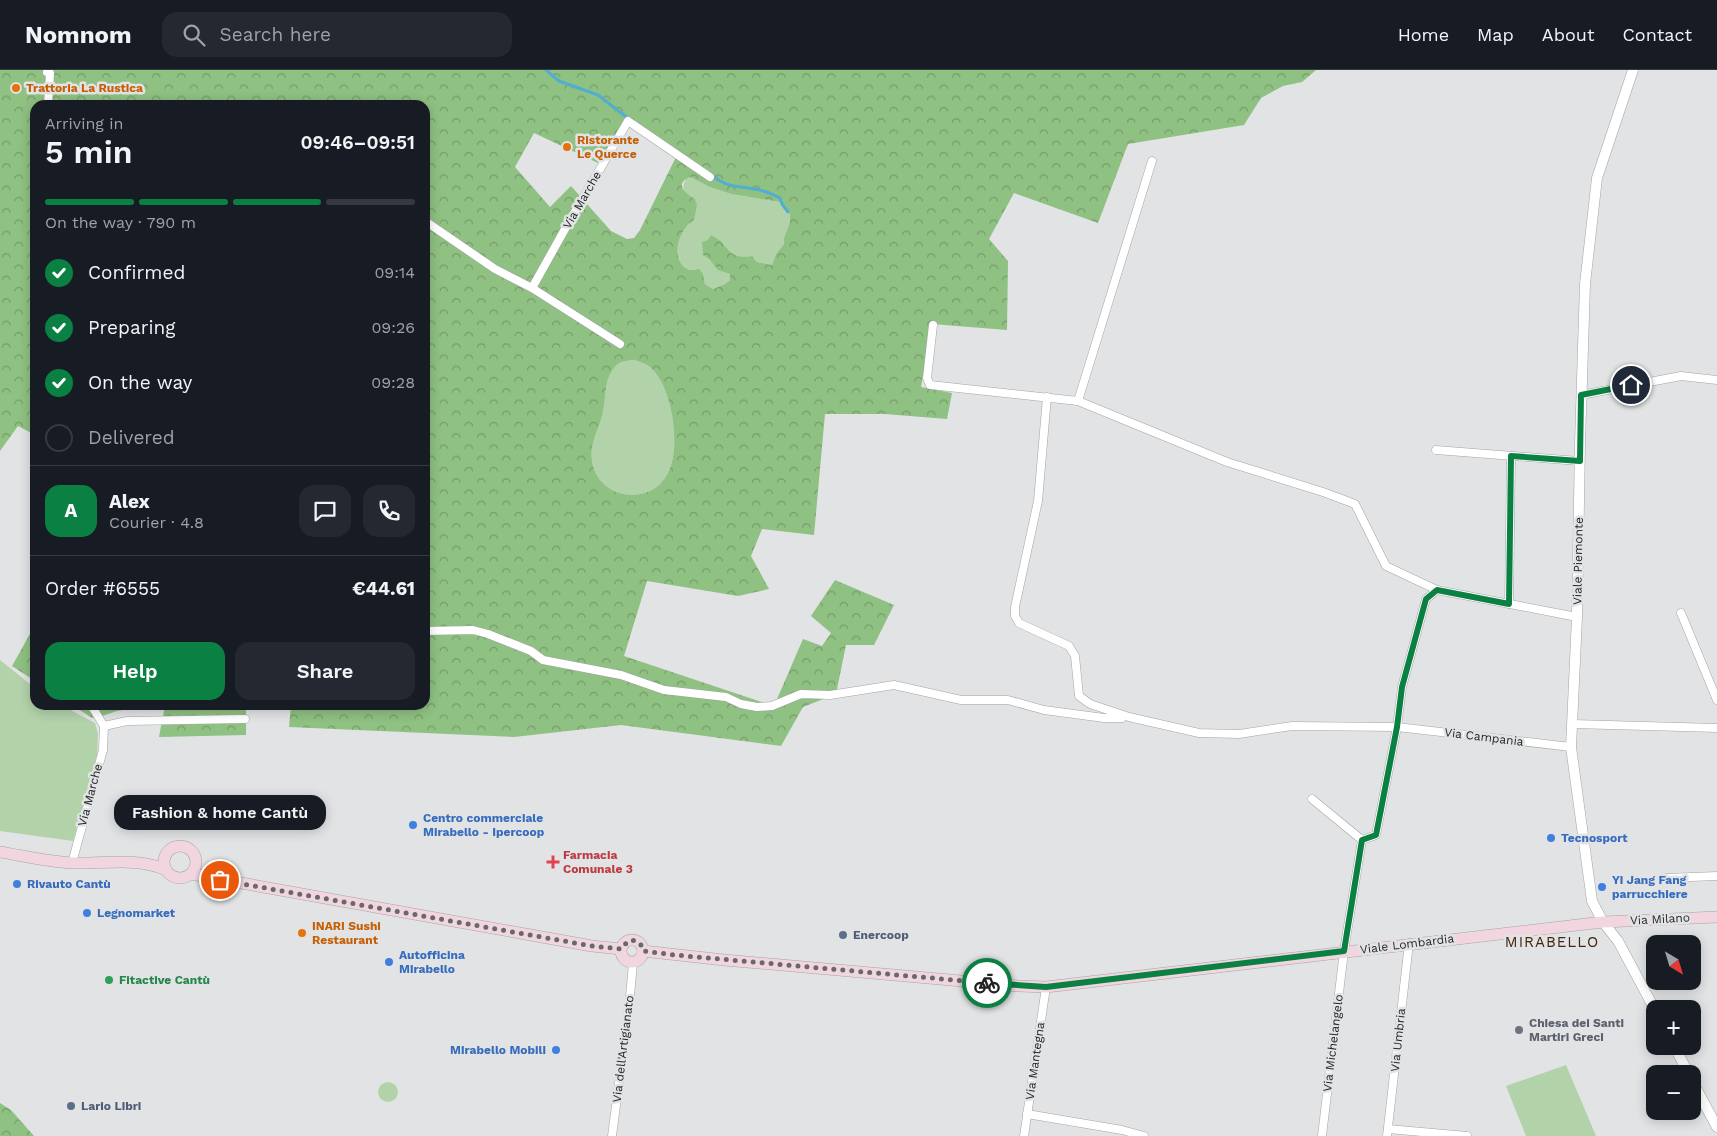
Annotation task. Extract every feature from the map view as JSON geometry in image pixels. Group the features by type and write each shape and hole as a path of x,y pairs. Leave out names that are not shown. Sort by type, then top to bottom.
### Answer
{"main road":[{"path":"166,870 164,860 166,855 173,848 182,846 191,850 206,871 220,880"},
{"path":"0,852 72,863 133,862 158,866 166,870 173,877 178,878 191,874 196,867 196,859"},
{"path":"133,862 166,855"},
{"path":"191,874 592,946 621,949"},
{"name":"Via Milano","path":"1603,922 1717,917"},
{"name":"Viale Lombardia","path":"643,951 724,960 1046,987 1409,943 1603,922"},
{"path":"635,940 641,944 643,951 641,958 633,963 624,959 621,949 628,941 635,940"}],"street":[{"name":"Viale Piemonte","path":"1633,70 1597,178 1585,284 1577,617 1571,747 1592,901 1603,922 1618,941 1650,1000"},
{"path":"47,72 50,73 48,100"},
{"name":"Via Marche","path":"532,288 628,121 710,177"},
{"path":"1078,401 1152,161"},
{"path":"430,224 495,269 532,288 620,344"},
{"path":"933,325 927,378 930,385 1078,401 1227,462 1355,504 1386,566 1437,590 1577,617"},
{"path":"1581,395 1681,376 1717,380"},
{"path":"1047,397 1038,501 1014,607 1015,616 1019,623 1069,646 1075,656 1079,696 1090,704 1129,718"},
{"path":"1436,450 1580,461"},
{"path":"1509,604 1511,456"},
{"path":"1312,799 1362,840 1376,835 1397,727 1402,687 1416,630 1426,599 1437,590"},
{"path":"1681,612 1717,700"},
{"path":"430,631 473,630 488,634 544,660 622,675 664,690 726,697 741,704 757,707 772,706 801,694 830,695 894,685 961,700 1008,700 1044,710 1104,718 1129,718"},
{"path":"94,710 104,726 127,722 245,719"},
{"name":"Via Campania","path":"1129,718 1199,733 1240,734 1292,726 1397,727 1571,747"},
{"path":"1573,724 1717,728"},
{"name":"Via Marche","path":"72,863 103,750 104,726"},
{"name":"Via Michelangelo","path":"1322,1136 1344,951 1362,840"},
{"path":"1666,878 1717,876"},
{"name":"Via Umbria","path":"1387,1133 1409,943"},
{"name":"Via dell'Artigianato","path":"612,1136 633,963"},
{"name":"Via Mantegna","path":"1024,1136 1046,987"},
{"path":"1701,1098 1717,1127"},
{"path":"1027,1114 1122,1130 1144,1136"},
{"path":"1387,1133 1467,1136"}],"green space":[{"path":"0,70 1316,70 1302,82 1283,86 1261,98 1244,125 1128,144 1098,223 1014,193 989,239 1008,261 1007,330 932,324 921,387 952,393 947,419 885,414 825,414 814,535 762,529 751,556 769,589 738,596 647,581 624,656 774,706 803,639 822,646 831,633 811,616 835,580 894,605 874,645 846,645 836,694 803,707 781,746 621,725 514,737 289,727 291,710 430,710 430,100 30,100 30,432 18,426 0,451","holes":["631,125 676,157 640,230 634,238 627,239 611,231 571,186 550,207 515,167 534,133 598,163 627,126","690,177 710,187 731,194 780,202 790,213 790,222 784,238 784,244 776,254 772,265 757,262 752,256 737,256 711,235 708,240 702,242 703,255 718,270 730,274 730,280 713,289 705,284 703,274 699,269 689,270 683,265 679,259 678,245 684,231 694,220 697,205 695,199 688,194 682,185","634,360 649,367 658,377 664,388 672,416 674,444 670,468 662,482 654,489 645,493 629,495 611,489 598,477 592,459 592,448 602,416 608,379 618,364"]},
{"path":"690,177 710,187 731,194 780,202 790,213 790,222 784,238 784,244 776,254 772,265 757,262 752,256 737,256 711,235 709,240 703,242 703,255 718,269 730,274 730,280 713,289 705,284 703,274 695,269 689,270 683,265 679,259 678,245 684,230 694,220 695,199 686,193 683,188 687,178"},
{"path":"634,360 651,368 664,388 672,416 674,444 670,468 662,482 654,489 645,493 629,495 611,489 598,477 592,459 592,448 602,416 608,379 618,364"},
{"path":"30,634 30,678 12,666"},
{"path":"0,660 30,684 30,710 70,710 95,723 98,734 97,756 73,841 0,831"},
{"path":"80,710 123,710 99,717 92,718"},
{"path":"164,710 246,710 246,735 159,737"},
{"path":"1566,1065 1596,1136 1526,1136 1506,1086"},
{"path":"388,1082 395,1085 398,1092 395,1099 388,1102 381,1099 378,1092 381,1085"},
{"path":"0,1103 11,1110 34,1136 0,1136"}],"waterway":[{"path":"546,70 559,81 598,95 629,119"},
{"path":"711,174 726,184 761,190 780,198 788,212"}],"way so far":[{"path":"220,880 592,946 621,949 628,941 635,940 641,944 643,951 675,955 987,983"}],"place":[{"name":"Trattoria La Rustica","path":"16,88"},
{"name":"Ristorante Le Querce","path":"567,147"},
{"name":"Centro commerciale Mirabello - Ipercoop","path":"413,825"},
{"name":"Tecnosport","path":"1551,838"},
{"name":"Farmacia Comunale 3","path":"553,862"},
{"name":"Fashion & home Cantù","path":"220,880"},
{"name":"Rivauto Cantù","path":"17,884"},
{"name":"Yi Jang Fang parrucchiere","path":"1602,887"},
{"name":"Legnomarket","path":"87,913"},
{"name":"INARI Sushi Restaurant","path":"302,933"},
{"name":"Enercoop","path":"843,935"},
{"name":"Autofficina Mirabello","path":"389,962"},
{"name":"Fitactive Cantù","path":"109,980"},
{"name":"Chiesa dei Santi Martiri Greci","path":"1519,1030"},
{"name":"Mirabello Mobili","path":"556,1050"},
{"name":"Lario Libri","path":"71,1106"}],"district":[{"name":"MIRABELLO","path":"1552,942"}],"route":[{"path":"987,983 1046,987 1344,951 1362,840 1376,835 1397,727 1402,687 1426,599 1437,590 1509,604 1511,456 1580,461 1581,395 1631,385"}]}
